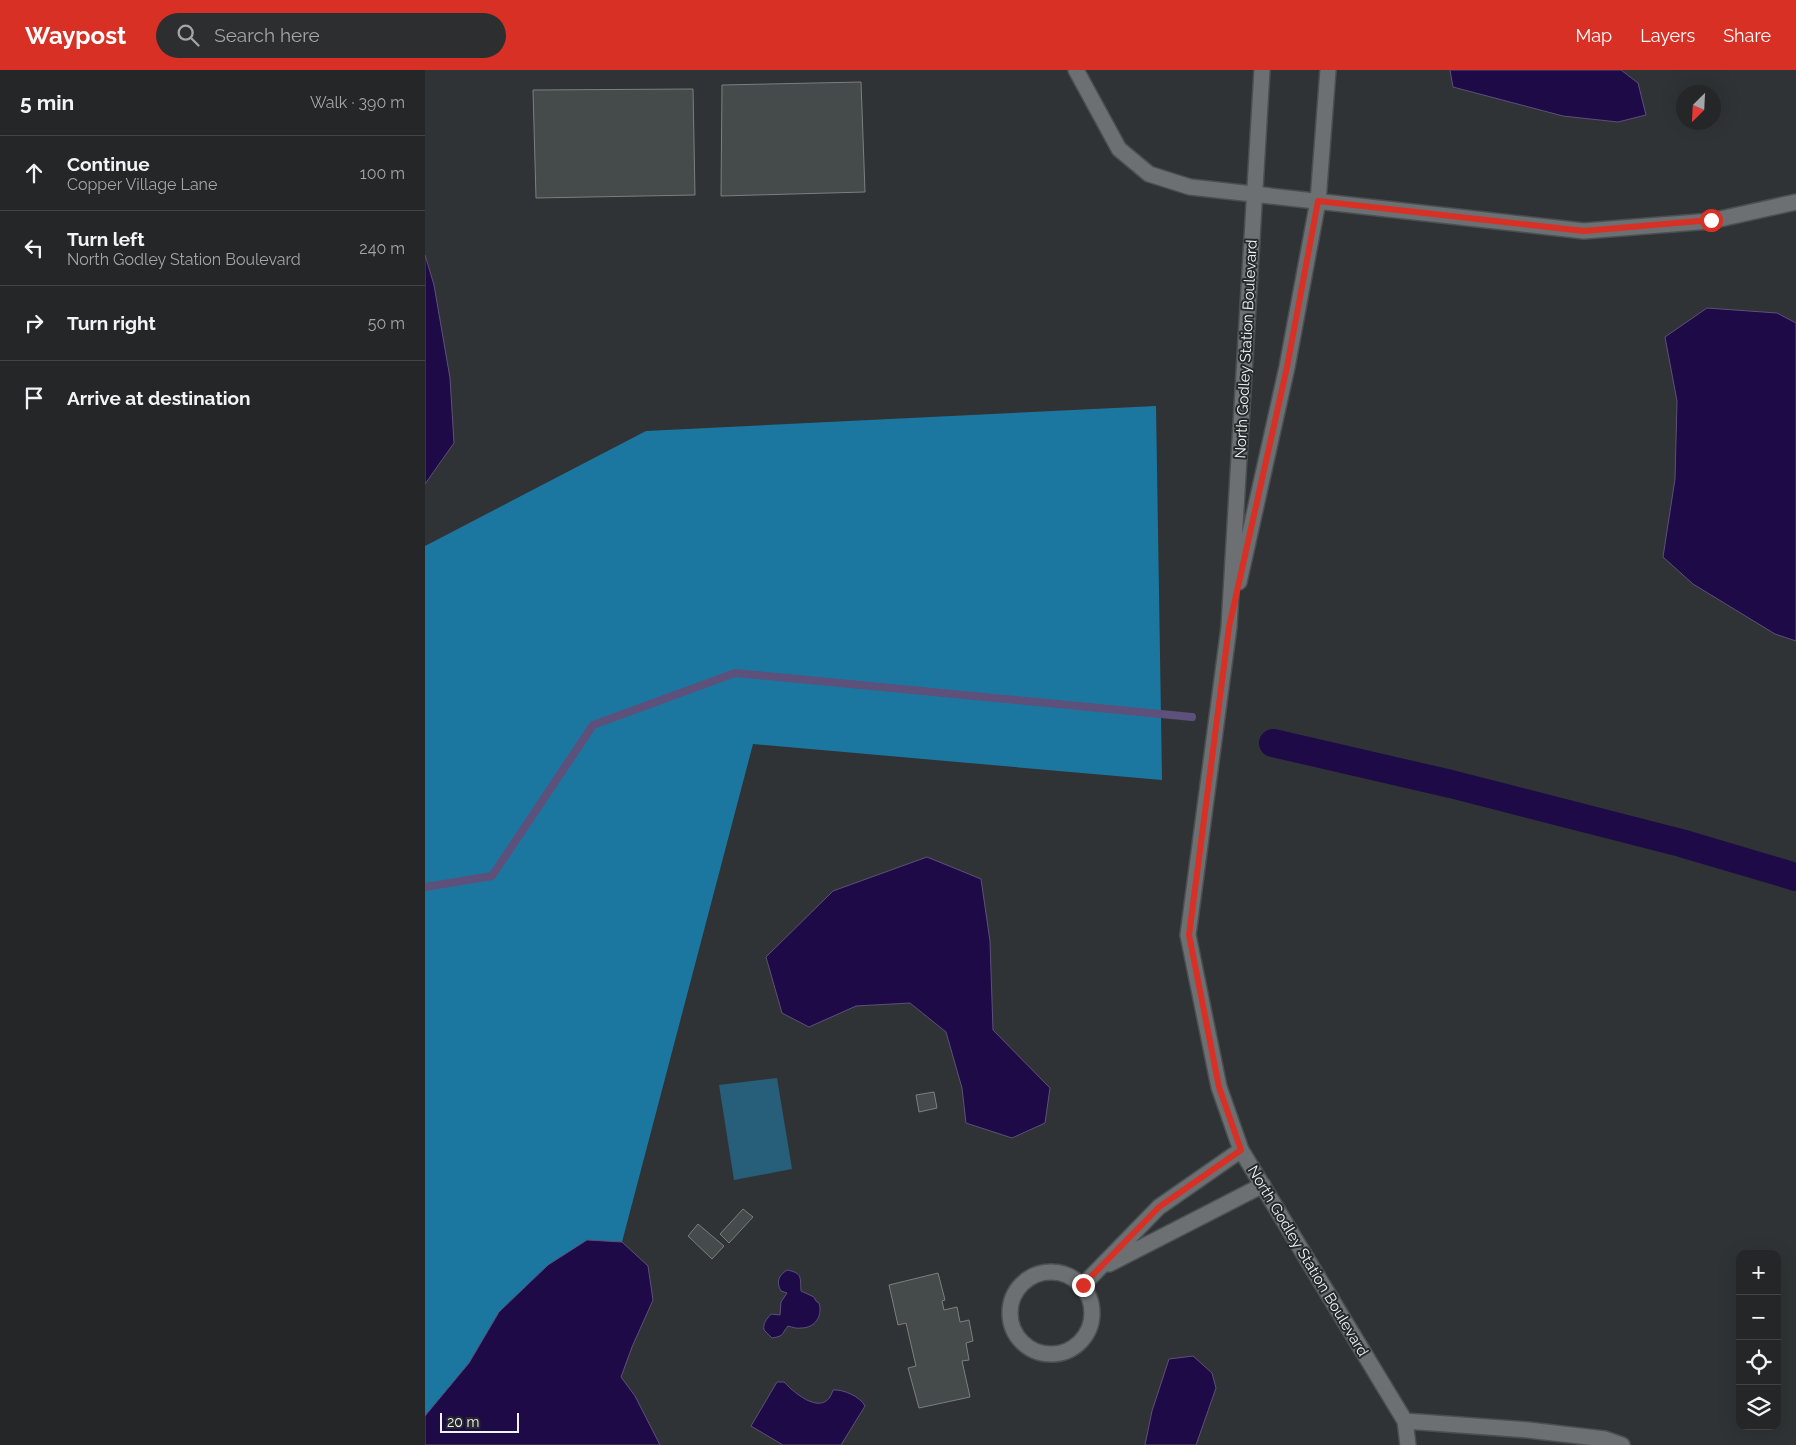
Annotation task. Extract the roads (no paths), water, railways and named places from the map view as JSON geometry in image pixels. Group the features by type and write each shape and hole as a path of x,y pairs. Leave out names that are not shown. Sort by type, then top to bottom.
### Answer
{"street":[{"path":"1076,70 1119,148 1149,174 1190,187 1584,231 1711,220 1796,202"},
{"name":"North Godley Station Boulevard","path":"1263,70 1229,627 1189,935 1219,1087 1241,1150 1405,1421 1408,1445"},
{"name":"North Godley Station Boulevard","path":"1229,627 1287,367 1318,201 1328,70"},
{"path":"1083,1285 1159,1207 1241,1150"},
{"path":"1099,1269 1263,1185"},
{"path":"1047,1271 1067,1274 1083,1285 1092,1303 1092,1323 1083,1341 1066,1352 1046,1354 1027,1347 1014,1331 1009,1312 1015,1292 1028,1278 1047,1271"},
{"path":"1405,1421 1528,1430 1605,1439 1622,1445"}],"waterway":[{"path":"425,887 492,876 593,725 735,673 1192,717"},
{"path":"1273,743 1451,784 1681,843 1796,877"}]}
